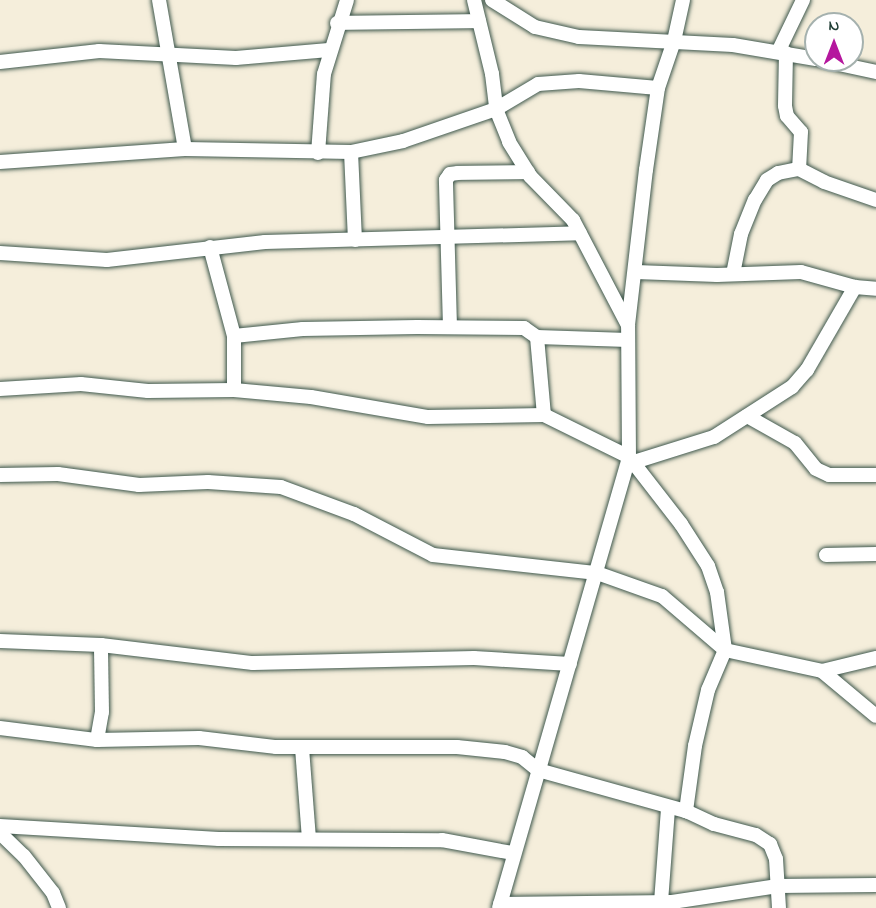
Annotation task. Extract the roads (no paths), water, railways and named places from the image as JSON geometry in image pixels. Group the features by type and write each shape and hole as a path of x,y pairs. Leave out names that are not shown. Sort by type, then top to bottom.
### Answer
{"street":[{"path":"159,0 171,52 185,149"},
{"path":"318,153 319,104 329,50 347,0"},
{"path":"474,0 496,109 509,142 528,172 573,220 628,325"},
{"path":"492,0 535,27 579,37 675,41 782,52 804,57"},
{"path":"683,0 675,41 658,88 628,325 632,460 512,853 499,906 668,904 778,886 876,885"},
{"path":"799,169 801,132 787,116 782,52 803,0"},
{"path":"337,23 479,21"},
{"path":"0,62 99,51 171,52 267,58 329,50"},
{"path":"0,162 185,149 351,152 403,141 496,109 538,84 579,81 658,88"},
{"path":"351,152 355,240"},
{"path":"733,274 741,234 767,180 799,169 824,182 876,200"},
{"path":"450,327 446,180 450,174 528,172"},
{"path":"0,253 107,260 210,247 580,233"},
{"path":"210,247 234,336 234,390"},
{"path":"636,272 733,274 801,272 855,287 876,289"},
{"path":"632,460 696,446 792,387 807,370 855,287"},
{"path":"234,336 303,329 450,327 524,328 537,337 628,340"},
{"path":"537,337 544,415"},
{"path":"0,389 81,384 148,391 234,390 311,398 428,417 544,415 632,460 708,566 717,592 725,650 708,690 694,746 687,811"},
{"path":"747,416 795,443 816,469 829,475 876,475"},
{"path":"0,475 58,474 139,485 208,482 281,488 354,514 433,555 597,573 662,596 725,650 822,671 876,658"},
{"path":"826,555 876,554"},
{"path":"0,641 101,645 253,663 474,658 570,664"},
{"path":"97,740 102,712 101,645"},
{"path":"822,671 876,716"},
{"path":"0,728 97,740 199,738 302,748 457,747 522,757 538,770 668,808 687,811 770,844 776,859 779,908"},
{"path":"302,748 309,839"},
{"path":"668,808 668,904"},
{"path":"0,826 219,839 442,840 512,853"},
{"path":"0,833 24,856 56,908"}]}
